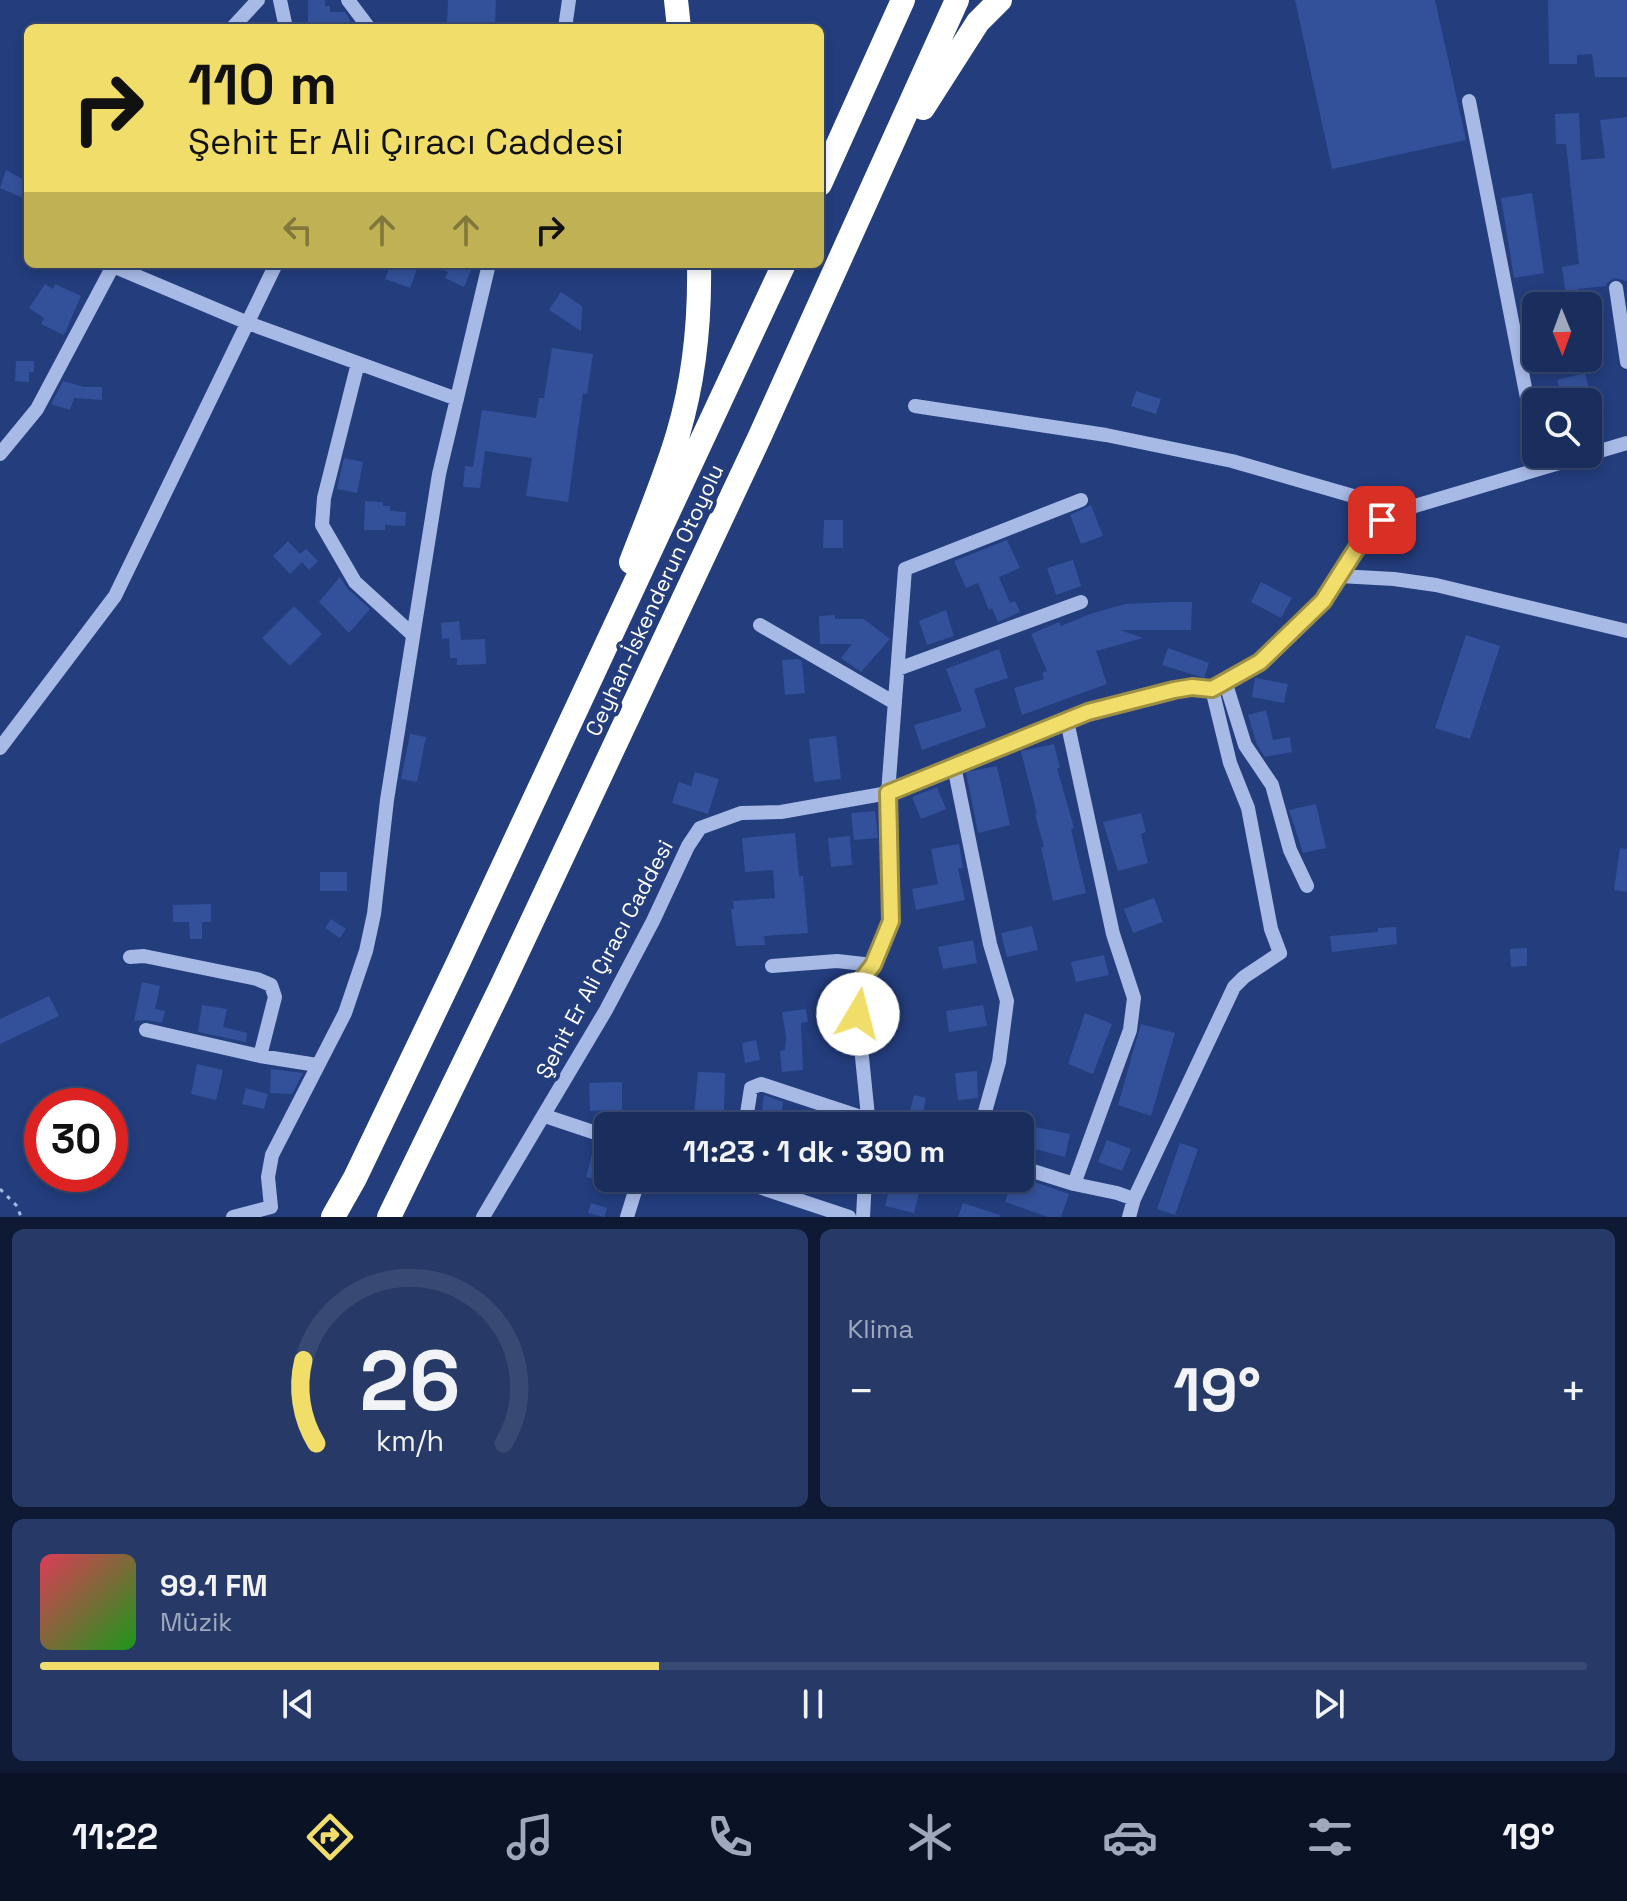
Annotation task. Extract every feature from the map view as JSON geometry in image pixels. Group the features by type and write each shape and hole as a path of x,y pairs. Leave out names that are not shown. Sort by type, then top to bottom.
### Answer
{"highway":[{"path":"676,0 679,24"},
{"path":"824,175 903,0"},
{"name":"Ceyhan-İskenderun Otoyolu","path":"393,1209 760,436 957,0"},
{"path":"760,436 930,94 978,22 1000,0"},
{"path":"556,754 678,434 692,368 700,291 699,268"},
{"name":"Ceyhan-İskenderun Otoyolu","path":"333,1217 355,1178 556,754 782,268"}],"street":[{"path":"236,24 258,0"},
{"path":"280,0 285,24"},
{"path":"348,0 366,24"},
{"path":"566,24 569,0"},
{"path":"1469,101 1525,388"},
{"path":"0,454 37,409 112,268"},
{"path":"121,268 248,323 457,399"},
{"path":"0,748 115,596 274,268"},
{"path":"233,1217 276,1212 268,1177 272,1155 345,1013 366,951 439,474 488,268"},
{"path":"1616,288 1627,362"},
{"path":"358,363 324,498 322,525 355,582 413,635"},
{"path":"915,406 1106,435 1232,461 1374,502 1390,516"},
{"name":"Şehit Er Ali Çıracı Caddesi","path":"1602,448 1627,443"},
{"name":"Şehit Er Ali Çıracı Caddesi","path":"483,1217 606,1010 688,846 700,828 741,813 781,812 888,793 1067,721 1141,697 1192,687 1212,689 1260,662 1323,601 1367,532 1408,508 1522,468"},
{"path":"868,1112 855,988 873,965 891,921 888,793 905,569 1081,500"},
{"path":"1339,576 1436,585 1627,631"},
{"path":"898,669 1081,602"},
{"path":"760,625 895,703"},
{"path":"1225,681 1245,745 1272,785 1290,850 1307,886"},
{"path":"1129,1217 1134,1199 1234,987 1280,953 1271,929 1248,808 1230,763 1212,689"},
{"path":"1067,721 1113,934 1134,998 1130,1030 1074,1184"},
{"path":"954,766 990,944 1007,1001 999,1062 985,1112"},
{"path":"130,957 144,956 257,979 271,985 275,997 260,1056"},
{"path":"772,966 837,961 873,965"},
{"path":"146,1030 260,1056 317,1065"},
{"path":"747,1112 751,1088 761,1084 839,1112"},
{"path":"545,1116 594,1132"},
{"path":"1034,1171 1134,1199"},
{"path":"627,1217 635,1192"},
{"path":"775,1192 849,1217"},
{"path":"863,1217 864,1192"}],"path":[{"path":"0,1189 17,1206 21,1217"}],"building":[{"path":"308,0 325,0 330,12 345,12 350,20 350,24 308,24"},
{"path":"448,0 496,0 495,24 447,23"},
{"path":"1295,0 1435,0 1466,140 1332,169"},
{"path":"1548,0 1627,0 1627,77 1595,77 1592,54 1577,55 1577,64 1549,64"},
{"path":"1579,113 1581,160 1605,158 1600,120 1627,117 1627,281 1614,278 1606,286 1565,292 1562,267 1579,264 1566,144 1556,144 1555,114"},
{"path":"6,170 24,180 24,198 0,188"},
{"path":"1532,193 1544,273 1514,278 1501,198"},
{"path":"389,268 418,268 410,288 385,279"},
{"path":"439,268 472,268 464,287 445,278 448,272"},
{"path":"45,284 53,289 55,284 81,296 64,335 41,324 44,318 29,308"},
{"path":"561,292 582,306 581,331 549,310"},
{"path":"552,348 593,354 587,394 583,393 568,502 526,496 532,458 485,451 480,488 463,487 465,466 473,467 482,410 536,418 539,398 544,398"},
{"path":"16,361 34,361 34,372 29,372 29,382 15,381"},
{"path":"1585,373 1589,388 1559,388 1557,380"},
{"path":"63,381 84,387 102,387 102,400 74,398 70,410 51,404"},
{"path":"1136,391 1161,399 1156,414 1131,406"},
{"path":"344,458 363,462 357,493 337,489"},
{"path":"365,501 383,502 383,506 390,506 390,511 406,512 405,526 385,525 385,530 364,530"},
{"path":"1091,505 1103,536 1081,544 1070,515"},
{"path":"824,520 843,520 843,548 823,548"},
{"path":"1007,540 1020,568 999,577 1010,603 1015,601 1020,612 998,622 992,608 989,610 978,583 966,588 954,561"},
{"path":"288,541 300,554 306,549 318,561 309,570 302,562 290,574 273,556"},
{"path":"1073,560 1081,586 1056,595 1047,568"},
{"path":"340,577 370,609 349,633 319,602"},
{"path":"1261,582 1292,598 1281,618 1251,602"},
{"path":"1192,602 1191,630 1120,630 1143,638 1096,651 1107,684 1022,715 1014,688 1044,679 1042,673 1047,671 1031,634 1059,622 1061,626 1125,604"},
{"path":"294,606 322,634 290,666 262,638"},
{"path":"946,610 954,636 927,645 919,621"},
{"path":"835,615 835,619 864,619 890,639 861,672 841,658 852,644 820,644 819,616"},
{"path":"459,621 461,640 485,639 486,664 457,665 457,658 450,658 449,638 442,639 441,623"},
{"path":"1466,635 1500,646 1470,739 1435,728"},
{"path":"1168,648 1209,663 1204,678 1162,665"},
{"path":"999,649 1008,678 974,689 986,727 922,750 914,725 962,711 946,669"},
{"path":"782,660 802,661 805,693 785,695"},
{"path":"1255,678 1288,684 1284,703 1252,697"},
{"path":"1266,710 1273,740 1290,737 1292,752 1265,757 1257,745 1248,715"},
{"path":"410,734 426,737 417,782 401,779"},
{"path":"836,736 841,779 814,782 809,739"},
{"path":"1054,744 1086,893 1053,901 1037,814 1021,751"},
{"path":"997,766 1010,825 978,833 966,772"},
{"path":"695,772 719,779 708,814 672,803 679,782 691,786"},
{"path":"937,787 946,809 921,819 912,797"},
{"path":"1316,804 1326,848 1303,853 1289,810"},
{"path":"875,811 878,838 854,840 851,813"},
{"path":"1141,813 1146,832 1141,834 1148,863 1118,871 1103,822"},
{"path":"795,833 808,933 764,936 765,945 736,946 731,909 734,909 733,901 775,898 773,870 745,872 742,838"},
{"path":"850,836 852,865 831,867 828,838"},
{"path":"959,844 963,868 958,868 965,900 916,910 912,889 938,884 931,849"},
{"path":"1620,848 1627,849 1627,892 1614,890"},
{"path":"320,872 347,872 347,891 320,891"},
{"path":"1154,898 1163,922 1133,933 1124,909"},
{"path":"211,904 211,922 202,922 202,939 190,939 189,922 173,922 173,905"},
{"path":"331,919 346,929 340,938 325,928"},
{"path":"1032,926 1038,950 1007,957 1001,933"},
{"path":"1396,927 1397,944 1332,952 1330,936 1378,932 1378,928"},
{"path":"973,940 977,963 943,969 938,947"},
{"path":"1527,948 1527,966 1511,967 1510,949"},
{"path":"1104,955 1109,975 1076,982 1071,962"},
{"path":"142,982 160,986 155,1009 165,1011 162,1023 134,1021"},
{"path":"49,996 59,1016 0,1044 0,1019"},
{"path":"202,1005 227,1009 223,1027 247,1033 246,1042 198,1032"},
{"path":"983,1005 987,1026 949,1032 946,1011"},
{"path":"806,1009 808,1022 801,1023 803,1070 782,1072 780,1051 785,1050 786,1037 782,1012"},
{"path":"1085,1013 1112,1024 1093,1074 1068,1064"},
{"path":"1141,1024 1175,1033 1151,1116 1118,1105"},
{"path":"756,1040 760,1060 745,1063 742,1043"},
{"path":"197,1064 223,1070 216,1100 191,1094"},
{"path":"271,1069 303,1073 292,1094 270,1093"},
{"path":"977,1071 978,1098 958,1100 955,1073"},
{"path":"698,1072 725,1073 724,1110 728,1112 694,1112"},
{"path":"622,1082 622,1112 590,1111 589,1083"},
{"path":"246,1088 268,1094 264,1109 242,1104"},
{"path":"764,1095 783,1102 782,1112 762,1112"},
{"path":"914,1095 926,1098 923,1112 910,1112"},
{"path":"1034,1127 1070,1134 1065,1157 1034,1149"},
{"path":"1107,1140 1131,1149 1122,1171 1098,1162"},
{"path":"1180,1143 1198,1149 1175,1215 1157,1209"},
{"path":"592,1154 594,1154 594,1179 586,1177"},
{"path":"1034,1182 1069,1194 1061,1217 1048,1217 1005,1202 1008,1192 1034,1192"},
{"path":"888,1192 919,1192 914,1213 885,1206"},
{"path":"591,1203 607,1208 604,1217 588,1213"},
{"path":"963,1203 1000,1215 958,1217"}],"route":[{"path":"858,1014 855,988 873,965 891,921 888,793 1088,712 1174,690 1192,687 1212,689 1260,662 1323,601 1367,532 1382,520"}]}
